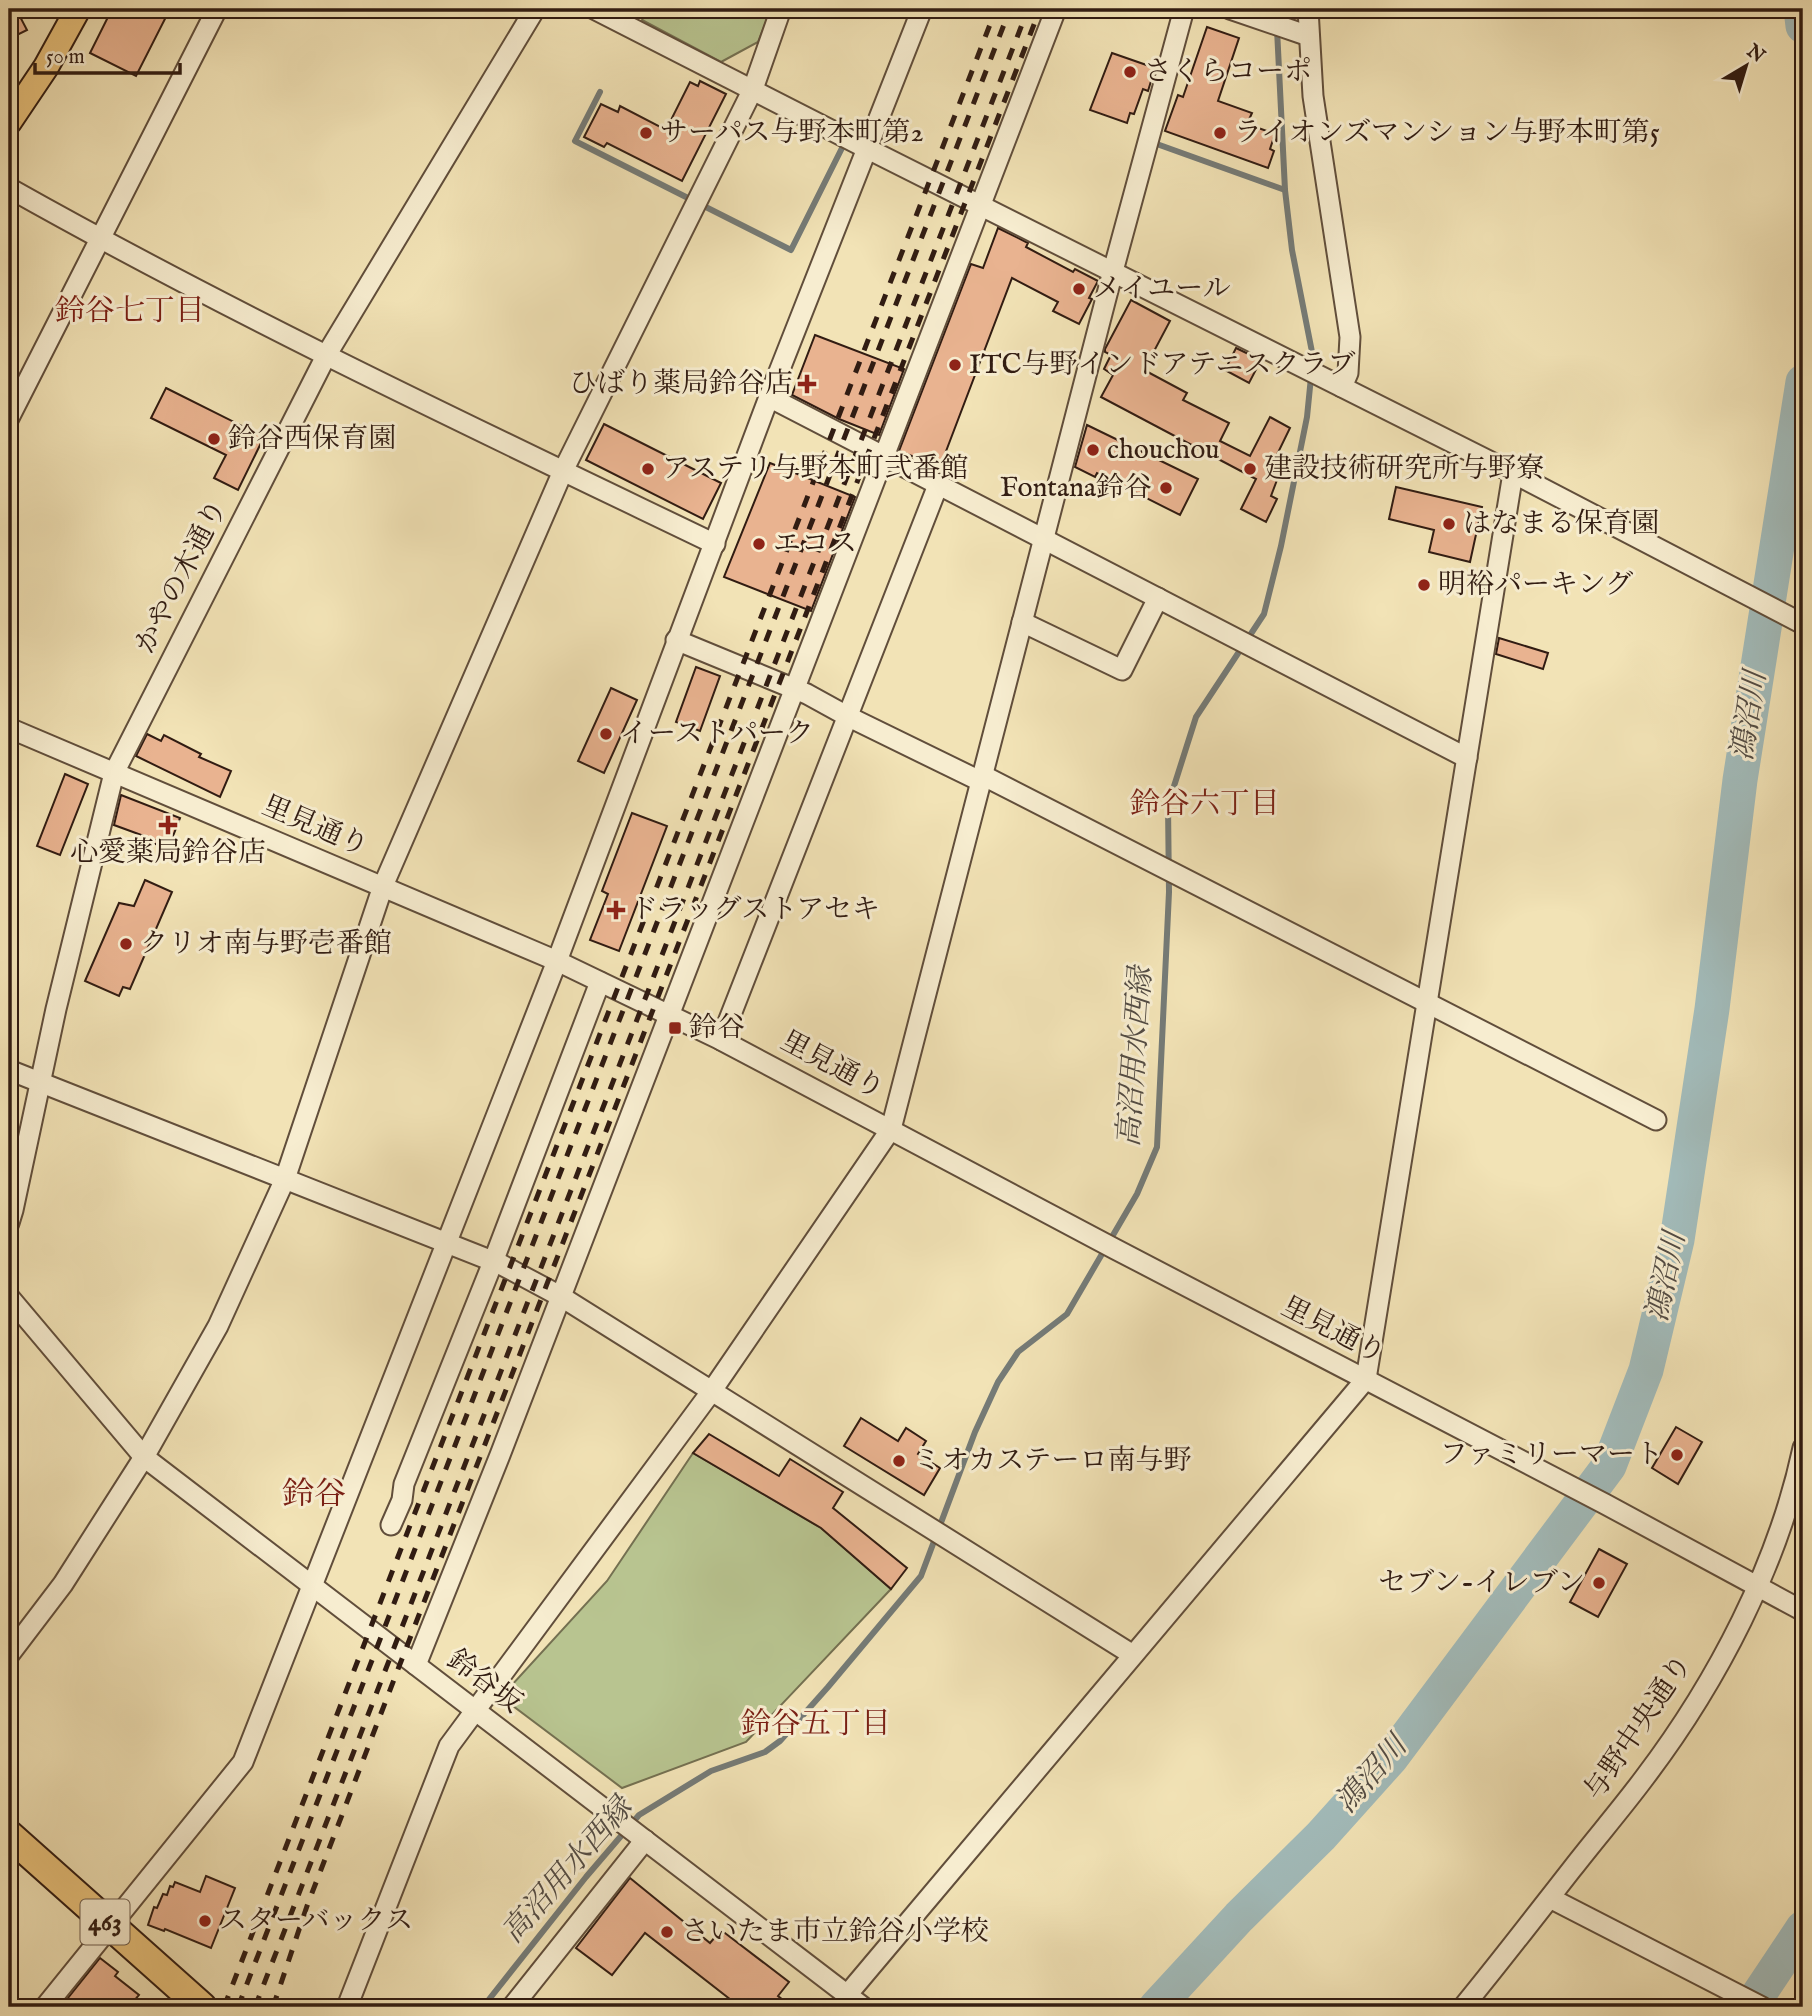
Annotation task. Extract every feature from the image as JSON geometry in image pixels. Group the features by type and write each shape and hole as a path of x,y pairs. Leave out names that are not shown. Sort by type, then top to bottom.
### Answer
{"highway":[{"name":"463","path":"9,1835 202,2007"}],"main road":[{"path":"10,115 46,67 78,9"}],"street":[{"path":"9,418 218,9"},
{"name":"かやの木通り","path":"9,1223 114,773 327,354 535,9"},
{"path":"594,9 1513,473 1796,620"},
{"path":"9,1655 63,1584 144,1457 218,1326 285,1179 383,886 563,471 753,89 781,9"},
{"path":"45,2007 243,1762 557,961 769,397 922,9"},
{"path":"416,1665 500,1455 1056,9"},
{"path":"347,2007 449,1746 711,1392 891,1129 1113,271 1184,9"},
{"path":"1230,9 1309,36"},
{"path":"1308,9 1313,96 1350,337 1348,373 1342,387"},
{"path":"9,187 100,239 327,354 715,544"},
{"path":"769,397 1467,758"},
{"path":"847,1995 1366,1379 1513,473"},
{"path":"721,1040 938,485"},
{"path":"1022,622 1122,670 1158,598"},
{"path":"676,640 794,688 847,716 981,778 1179,875 1656,1120"},
{"name":"里見通り","path":"9,728 557,961 721,1040 1107,1245 1566,1483 1757,1588"},
{"path":"391,1525 402,1500 404,1484 493,1262 600,982"},
{"path":"9,1070 447,1242 561,1296 1133,1656"},
{"name":"鈴谷坂","path":"9,1297 144,1457 863,2007"},
{"name":"与野中央通り","path":"1464,2007 1658,1758 1714,1670 1757,1588 1788,1504 1803,1448"},
{"path":"1757,1588 1803,1611"},
{"path":"512,2007 634,1832"},
{"path":"1550,1898 1753,2002"}],"green space":[{"path":"648,9 771,9 758,42 721,62 642,20"},
{"path":"1803,368 1803,461 1791,456"},
{"path":"693,1453 821,1528 891,1589 746,1742 622,1788 501,1697 607,1581"}],"building":[{"path":"9,9 16,9 27,30 9,39"},
{"path":"112,9 170,9 136,76 90,53"},
{"name":"ライオンズマンション与野本町第5","path":"1207,27 1239,38 1218,101 1252,113 1247,124 1275,134 1270,149 1274,151 1268,168 1165,131 1178,95 1183,97"},
{"path":"1112,53 1155,68 1148,91 1143,89 1134,114 1130,113 1127,123 1090,110"},
{"name":"サーパス与野本町第2","path":"700,81 726,94 682,181 607,143 604,147 584,137 601,104 618,112 620,106 666,130 690,82 698,86"},
{"path":"998,228 1028,243 1026,247 1073,272 1075,269 1098,281 1079,324 1053,311 1058,302 1012,278 940,467 899,451 971,264 983,268"},
{"path":"1131,300 1170,321 1144,370 1187,393 1183,400 1229,423 1220,441 1250,456 1270,417 1290,428 1271,467 1280,472 1271,496 1277,499 1266,522 1241,509 1256,479 1101,397 1113,375 1104,369 1111,355 1105,352 1105,349"},
{"path":"815,335 904,369 879,435 839,419 792,395"},
{"path":"1236,348 1261,360 1249,383 1225,370"},
{"path":"166,388 264,437 238,490 214,478 226,455 151,418"},
{"name":"アステリ与野本町弐番館","path":"604,424 721,483 703,519 586,460"},
{"path":"1087,425 1198,479 1180,515 1097,473 1095,477 1075,467"},
{"path":"770,463 855,497 811,611 724,577"},
{"path":"1396,487 1482,507 1470,562 1429,552 1434,530 1389,519"},
{"path":"1499,638 1548,653 1543,669 1496,654"},
{"path":"696,667 720,676 700,731 676,722"},
{"name":"イーストパーク","path":"611,688 637,700 604,773 578,761"},
{"path":"147,734 161,741 164,735 201,754 199,757 231,771 220,797 136,756"},
{"path":"65,774 88,784 60,855 37,846"},
{"path":"121,795 180,818 168,849 153,843 155,840 114,825"},
{"path":"632,813 667,826 619,951 590,940 608,894 602,891"},
{"name":"クリオ南与野壱番館","path":"145,880 172,892 130,989 123,987 119,996 85,981 119,903 134,906"},
{"name":"ミオカステーロ南与野","path":"861,1418 898,1441 906,1428 926,1441 918,1454 940,1468 924,1495 844,1446"},
{"name":"ファミリーマート","path":"1676,1427 1702,1442 1678,1484 1652,1468"},
{"path":"709,1434 779,1476 790,1459 843,1492 833,1508 907,1568 891,1589 821,1528 693,1453"},
{"name":"セブン-イレブン","path":"1599,1549 1627,1564 1598,1617 1570,1602"},
{"path":"206,1876 235,1888 211,1948 148,1925 154,1907 157,1908 163,1894 167,1895 170,1886 173,1887 175,1882 200,1892"},
{"path":"630,1878 710,1943 721,1930 789,1982 778,1996 792,2007 726,2007 731,2000 645,1933 612,1975 576,1948"},
{"path":"100,1958 118,1972 115,1976 139,1995 129,2007 80,2007 68,1998"}],"waterway":[{"name":"高沼用水西縁","path":"483,2007 639,1815 711,1771 765,1752 780,1741 921,1576 975,1432 998,1382 1018,1352 1067,1314 1137,1194 1157,1147 1169,892 1168,805 1196,717 1264,614 1281,546 1307,417 1313,357 1292,250 1285,190 1276,9"},
{"name":"鴻沼川","path":"1801,9 1803,26"},
{"path":"600,92 575,141 791,250 842,148"},
{"path":"1154,143 1285,190"},
{"name":"鴻沼川","path":"1156,2007 1239,1917 1321,1836 1391,1758 1609,1466 1646,1370 1677,1240 1712,1009 1740,780 1803,382"},
{"path":"1748,2007 1803,1928"}],"railway":[{"path":"224,2007 996,9"},
{"path":"238,2007 1010,9"},
{"path":"255,2007 1028,9"},
{"path":"273,2007 307,1906 1040,9"}],"place":[{"name":"さくらコーポ","path":"1130,72"},
{"name":"サーパス与野本町第2","path":"646,133"},
{"name":"ライオンズマンション与野本町第5","path":"1220,133"},
{"name":"メイユール","path":"1079,289"},
{"name":"ITC与野インドアテニスクラブ","path":"955,365"},
{"name":"ひばり薬局鈴谷店","path":"807,384"},
{"name":"鈴谷西保育園","path":"214,439"},
{"name":"chouchou","path":"1093,450"},
{"name":"アステリ与野本町弐番館","path":"648,469"},
{"name":"建設技術研究所与野寮","path":"1250,469"},
{"name":"Fontana鈴谷","path":"1166,488"},
{"name":"はなまる保育園","path":"1449,524"},
{"name":"エコス","path":"759,544"},
{"name":"明裕パーキング","path":"1424,585"},
{"name":"イーストパーク","path":"606,734"},
{"name":"心愛薬局鈴谷店","path":"168,825"},
{"name":"ドラッグストアセキ","path":"616,910"},
{"name":"クリオ南与野壱番館","path":"126,944"},
{"name":"鈴谷","path":"675,1028"},
{"name":"ファミリーマート","path":"1677,1455"},
{"name":"ミオカステーロ南与野","path":"899,1461"},
{"name":"セブン-イレブン","path":"1599,1583"},
{"name":"スターバックス","path":"205,1921"},
{"name":"さいたま市立鈴谷小学校","path":"667,1932"}],"district":[{"name":"鈴谷七丁目","path":"130,312"},
{"name":"鈴谷六丁目","path":"1205,805"},
{"name":"鈴谷","path":"314,1495"},
{"name":"鈴谷五丁目","path":"816,1725"}]}
